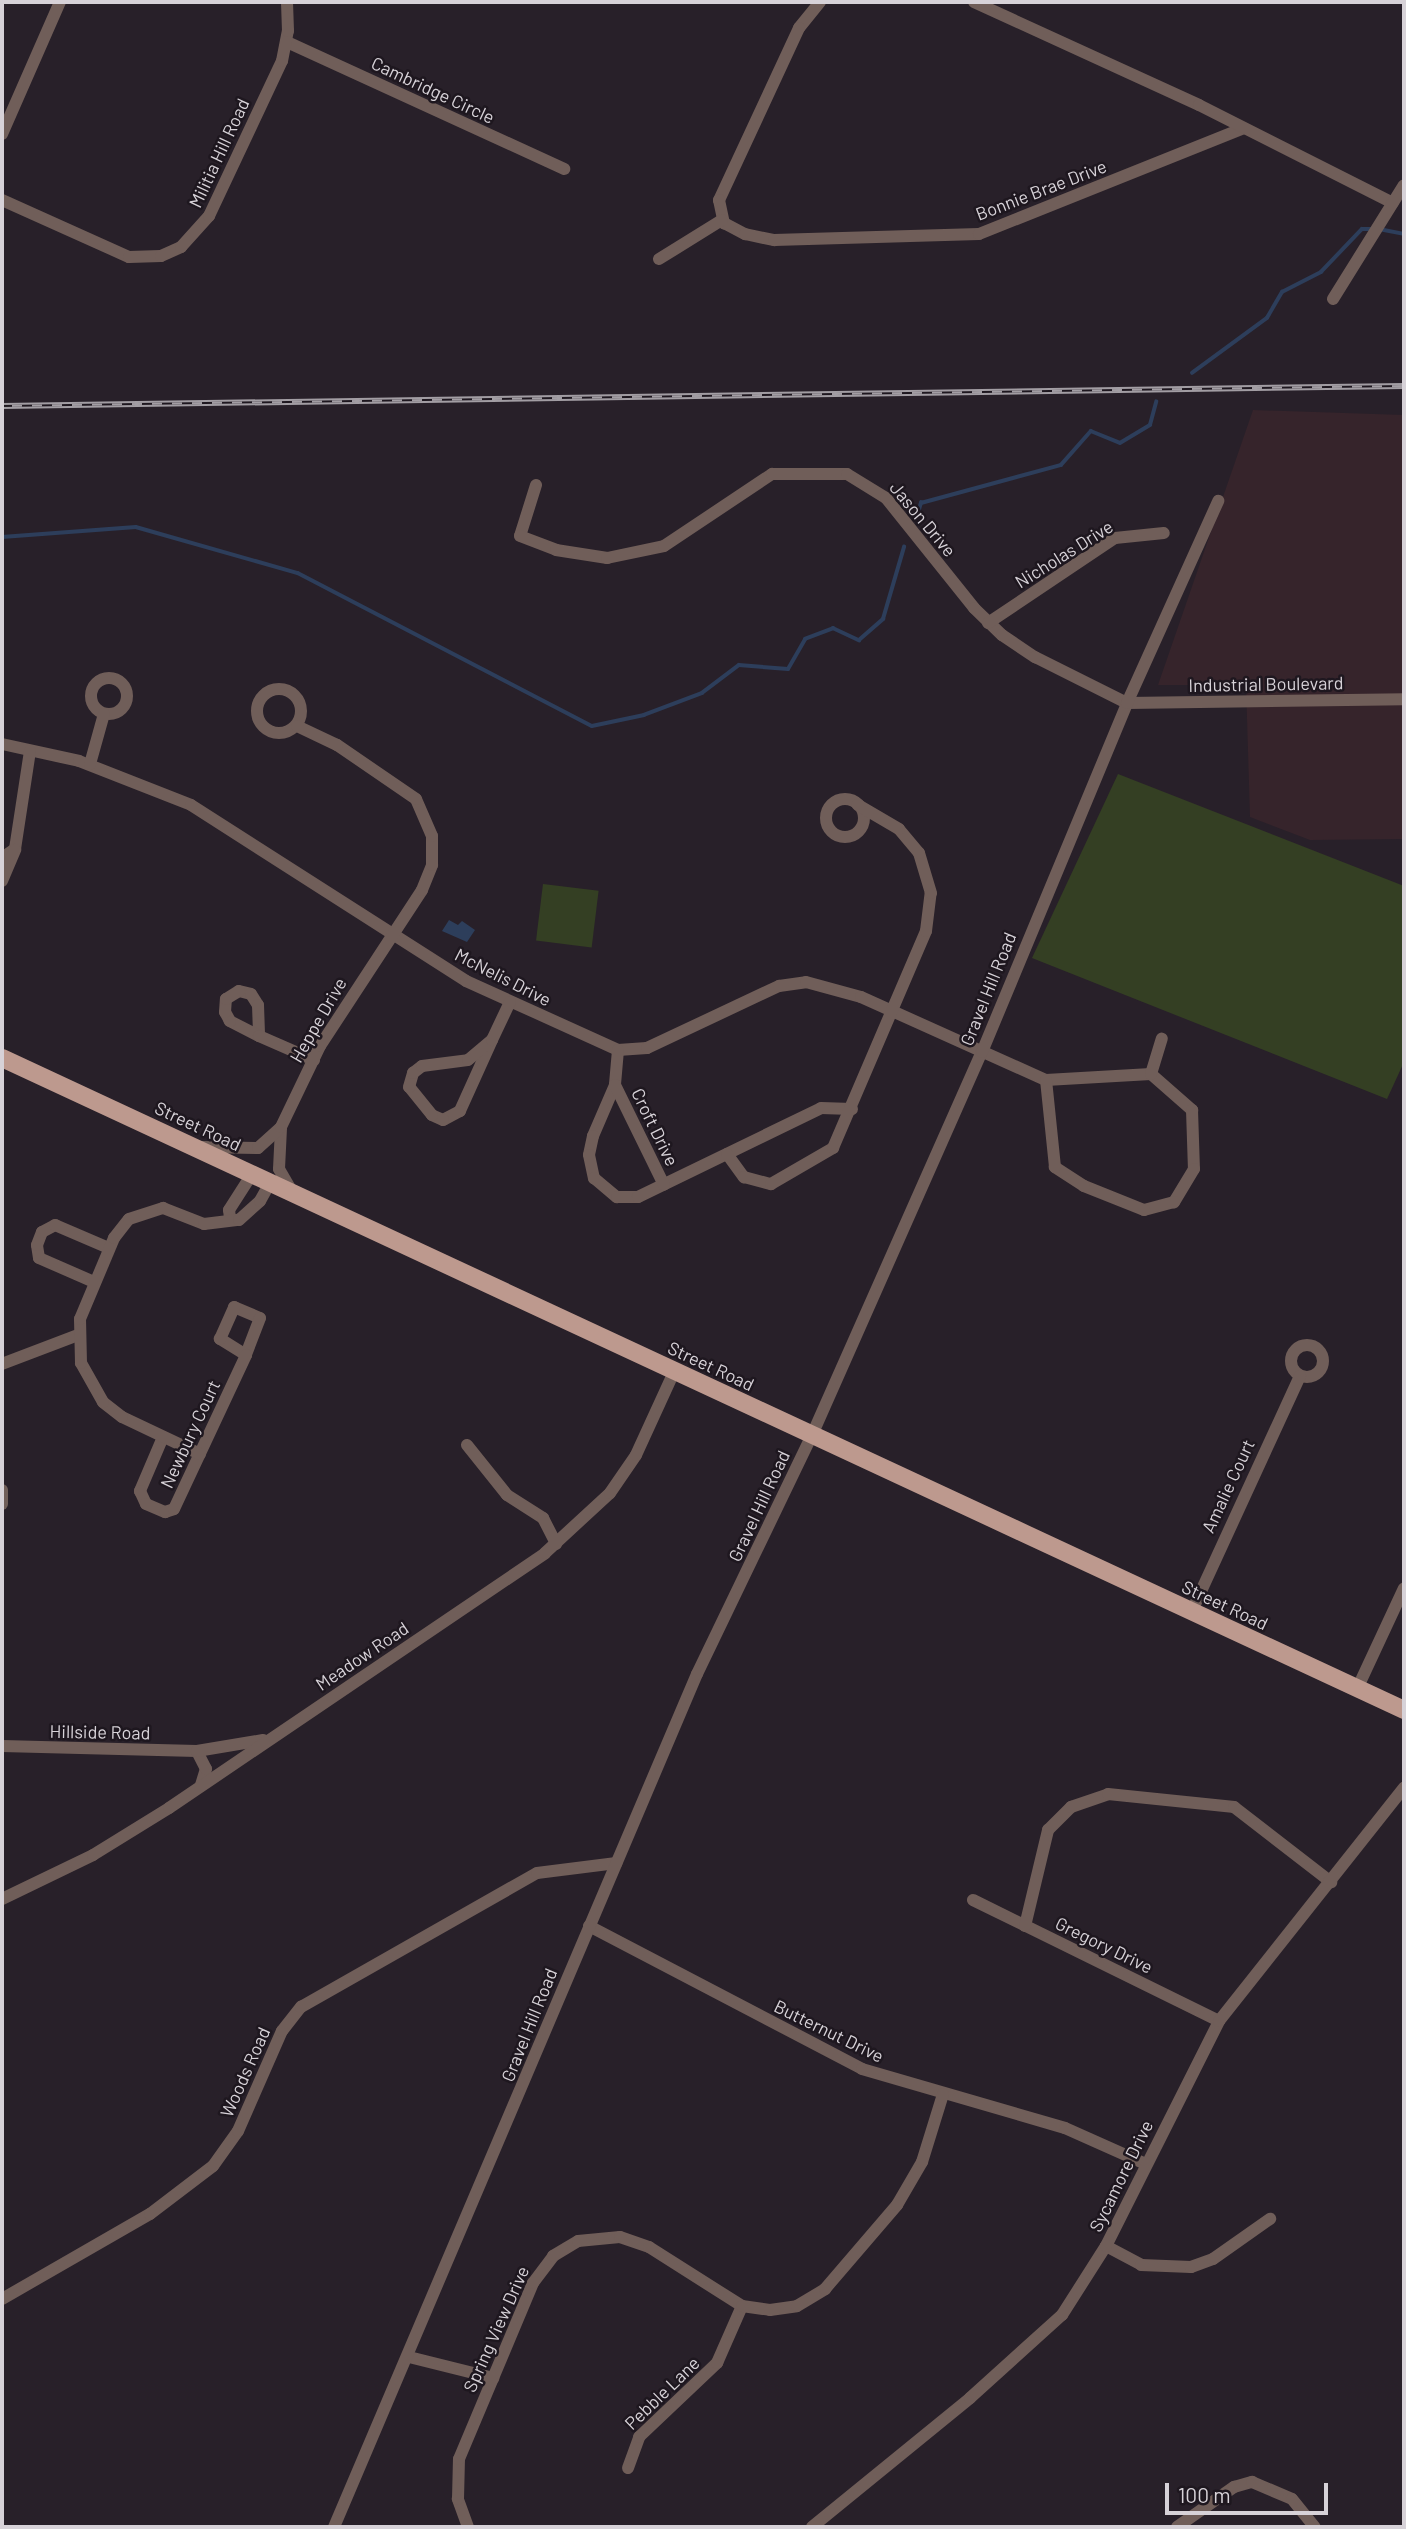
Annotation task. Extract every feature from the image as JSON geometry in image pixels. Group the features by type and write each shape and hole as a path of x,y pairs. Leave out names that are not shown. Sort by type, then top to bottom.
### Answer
{"main road":[{"name":"Street Road","path":"2,1058 1404,1710"}],"street":[{"path":"2,134 60,2"},
{"name":"Militia Hill Road","path":"2,200 129,257 161,256 181,247 209,216 286,42 287,2"},
{"path":"659,259 722,220 719,200 799,28 820,2"},
{"path":"974,2 1244,128 1390,208"},
{"name":"Cambridge Circle","path":"286,42 564,169"},
{"name":"Bonnie Brae Drive","path":"722,220 745,234 774,240 979,234 1244,128"},
{"path":"1333,299 1404,185"},
{"name":"Jason Drive","path":"536,485 520,536 556,550 607,558 629,557 664,546 772,474 847,474 886,498 988,623 1035,657 1127,703"},
{"name":"Gravel Hill Road","path":"334,2527 409,2357 697,1674 811,1435 982,1052 1127,703 1218,501"},
{"name":"Nicholas Drive","path":"988,623 1115,538 1164,533"},
{"name":"Industrial Boulevard","path":"1127,703 1404,699"},
{"path":"90,764 104,714"},
{"name":"Heppe Drive","path":"191,1146 249,1150 268,1142 281,1127 314,1060 391,934 422,890 432,865 426,816 407,791 337,745 297,726"},
{"name":"McNelis Drive","path":"2,744 90,764 191,805 391,934 510,1002 618,1050"},
{"path":"2,881 15,849 30,751"},
{"path":"727,1154 753,1183 778,1182 833,1147 852,1109 930,919 929,880 919,853 899,829 858,805"},
{"path":"2,858 15,849"},
{"path":"618,1050 647,1048 794,983 830,985 1046,1080 1151,1074 1192,1110 1196,1144 1194,1169 1174,1202 1144,1210 1084,1186 1055,1167 1046,1080"},
{"path":"492,1040 468,1060 422,1066 413,1073 409,1087 432,1115 443,1120 460,1111 510,1002"},
{"path":"259,1036 314,1060"},
{"path":"1151,1074 1162,1039"},
{"name":"Croft Drive","path":"618,1050 615,1085 590,1145 594,1178 608,1193 627,1199 664,1185 821,1108 852,1109"},
{"name":"Croft Drive","path":"615,1085 664,1185"},
{"name":"Heppe Drive","path":"281,1127 279,1169 284,1184 300,1197"},
{"path":"230,1218 229,1210 252,1174"},
{"path":"200,1454 122,1417 103,1402 86,1376 78,1335 94,1282 109,1248 128,1219 149,1209 174,1210 204,1224 230,1218 239,1220 249,1213 270,1183"},
{"path":"94,1282 39,1258 37,1245 42,1232 55,1225 109,1248"},
{"path":"2,1364 78,1335"},
{"name":"Newbury Court","path":"163,1437 140,1491 146,1504 165,1512 174,1509 246,1355"},
{"name":"Meadow Road","path":"2,1899 93,1855 486,1596 556,1544 610,1493 625,1472 674,1372"},
{"name":"Amalie Court","path":"1191,1613 1300,1376"},
{"path":"467,1445 507,1495 543,1518 556,1544"},
{"path":"2,1490 2,1504"},
{"path":"1357,1689 1404,1588"},
{"name":"Hillside Road","path":"2,1746 197,1751 270,1739"},
{"path":"197,1751 206,1769 201,1785"},
{"name":"Sycamore Drive","path":"812,2527 1042,2337 1076,2296 1106,2246 1219,2021 1404,1788"},
{"path":"1025,1926 1048,1830 1071,1807 1108,1794 1234,1807 1331,1882"},
{"name":"Woods Road","path":"2,2299 150,2214 213,2166 238,2131 282,2031 308,2003 537,1873 616,1863"},
{"name":"Gregory Drive","path":"973,1900 1219,2021"},
{"name":"Butternut Drive","path":"589,1926 834,2056 885,2078 1065,2128 1146,2164"},
{"name":"Spring View Drive","path":"468,2527 458,2499 457,2469 492,2378 538,2273 553,2256 578,2241 606,2236 638,2242 742,2306 786,2309 825,2289 906,2192 929,2144 943,2094"},
{"path":"1106,2246 1141,2265 1191,2267 1213,2259 1270,2219"},
{"name":"Pebble Lane","path":"628,2468 639,2437 717,2363 742,2306"},
{"path":"409,2357 492,2378"},
{"path":"1177,2527 1234,2487 1252,2482 1292,2499 1315,2527"}],"shaded area":[{"path":"1253,410 1404,415 1404,839 1310,840 1250,817 1246,685 1158,685"}],"green space":[{"path":"1118,774 1404,886 1404,1062 1387,1099 1032,958"},
{"path":"543,884 599,891 592,947 536,941"}],"water":[{"path":"449,920 458,925 462,921 475,930 467,942 442,931"}],"waterway":[{"path":"1192,373 1267,318 1282,292 1321,272 1362,229 1371,229"},
{"path":"1379,229 1404,234"},
{"path":"917,516 921,503 1061,465 1091,431 1120,443 1150,425 1156,402"},
{"path":"2,537 136,527 298,573 592,726 644,715 702,693 739,665 788,669 805,639 833,628 859,640 883,619 904,547"}],"railway":[{"path":"2,406 1404,386"}]}
